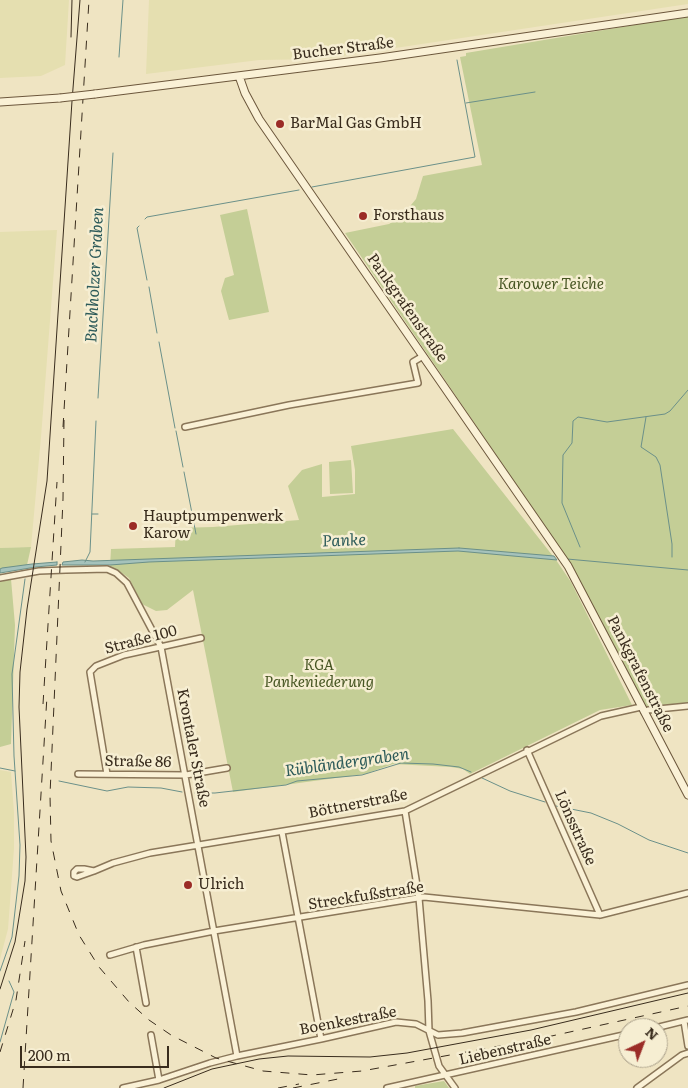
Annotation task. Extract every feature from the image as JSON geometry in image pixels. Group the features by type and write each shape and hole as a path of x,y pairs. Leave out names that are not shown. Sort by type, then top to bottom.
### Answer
{"main road":[{"name":"Bucher Straße","path":"0,102 60,98 239,76 401,55 688,13"},
{"name":"Pankgrafenstraße","path":"239,76 245,93 259,119 568,566 688,795"}],"street":[{"path":"185,428 289,405 418,383 414,362 423,356"},
{"name":"Krontaler Straße","path":"0,578 39,571 107,569 116,573 127,583 161,646 237,1056"},
{"name":"Straße 100","path":"107,774 90,672 96,666 124,655 201,638"},
{"name":"Böttnerstraße","path":"94,871 113,863 150,854 405,811 527,750 601,716 688,706"},
{"name":"Lönsstraße","path":"527,750 600,915"},
{"name":"Straße 86","path":"78,774 186,775 227,768"},
{"path":"405,811 419,898 429,1031 439,1066 455,1088"},
{"path":"282,832 321,1039"},
{"name":"Streckfußstraße","path":"110,955 136,947 214,931 299,919 424,897 600,915 688,893"},
{"path":"136,947 146,1003"},
{"name":"Boenkestraße","path":"123,1088 159,1080 237,1056 396,1022 416,1024 438,1035 462,1033 560,1016 688,985"},
{"path":"668,1025 686,1021 688,1046"},
{"path":"151,1035 159,1080"},
{"name":"Liebenstraße","path":"387,1088 618,1036"},
{"path":"636,1088 682,1055 688,1053"}],"shaded area":[{"path":"0,0 69,0 65,65 41,76 0,78"},
{"path":"149,0 688,0 688,4 322,59 259,60 146,74"},
{"path":"57,230 31,547 0,548 0,232"},
{"path":"0,770 11,772 14,848 8,929 0,959"}],"green space":[{"name":"Karower Teiche","path":"688,16 688,703 644,708 571,565 345,233 389,224 401,217 416,199 423,176 482,165 460,57 466,56 466,53"},
{"path":"247,209 269,312 229,320 221,291 225,278 234,275 220,215"},
{"name":"KGA Pankeniederung","path":"453,429 556,560 571,582 632,705 600,710 470,774 463,769 451,767 393,764 365,774 233,792 193,590 167,610 156,611 142,604 129,578 110,567 111,549 175,547 176,528 299,520 288,486 302,470 322,464 322,497 355,494 355,470 351,446"},
{"path":"351,460 353,493 330,494 329,462"},
{"path":"31,547 27,565 0,569 0,548"},
{"path":"11,579 15,625 11,744 0,747 0,582"},
{"path":"444,1081 449,1088 415,1088 415,1086"}],"water":[{"path":"459,548 554,556 557,560 458,551 110,565 62,565 63,562 82,560"},
{"path":"57,562 57,565 0,573 2,568"}],"waterway":[{"name":"Buchholzer Graben","path":"119,57 123,0"},
{"path":"312,187 475,157 457,60"},
{"path":"466,103 535,92"},
{"name":"Buchholzer Graben","path":"98,398 113,153"},
{"path":"145,219 147,217 299,190"},
{"path":"139,226 137,228 147,280"},
{"path":"149,287 157,333"},
{"path":"159,342 175,428"},
{"path":"580,547 562,503 563,455 572,443 573,421 578,417 607,422 665,414 670,411 688,390"},
{"path":"646,417 641,447 656,457 660,465 672,544 672,557"},
{"name":"Buchholzer Graben","path":"85,562 90,552 96,421"},
{"path":"176,431 183,467"},
{"path":"184,472 196,534"},
{"name":"Buchholzer Graben","path":"92,514 98,514"},
{"name":"Panke","path":"567,559 688,570"},
{"path":"0,971 12,937 19,876 20,845 14,756 12,674 25,579"},
{"name":"Rübländergraben","path":"195,793 215,793 286,785 297,781 362,775 401,763 459,767 471,772"},
{"name":"Rübländergraben","path":"0,768 15,771"},
{"name":"Rübländergraben","path":"482,778 510,791 545,802"},
{"name":"Rübländergraben","path":"59,781 107,791 128,787 161,788 182,792"},
{"name":"Rübländergraben","path":"556,806 591,813 649,840 688,853"},
{"path":"0,1042 14,992 9,981"}],"tram line":[{"path":"71,37 72,0"},
{"path":"0,989 15,942 25,881 26,857 19,707 20,672 27,609 47,481 80,0"},
{"path":"164,1088 212,1069 259,1059 288,1056 370,1057 407,1053 531,1030 688,993"}],"railway":[{"path":"63,427 89,0"},
{"path":"64,420 63,499 50,795 51,841 61,891 79,935 99,967 129,1002 149,1020 171,1035 216,1058 263,1071 312,1075 362,1071 538,1039 688,1006"},
{"path":"43,704 57,482"},
{"path":"23,1088 47,696"},
{"path":"0,1052 16,1000 25,941"},
{"path":"293,1088 338,1079"},
{"path":"278,1088 299,1084"}],"place":[{"name":"BarMal Gas GmbH","path":"280,124"},
{"name":"Forsthaus","path":"363,216"},
{"name":"Hauptpumpenwerk Karow","path":"133,526"},
{"name":"Ulrich","path":"188,885"}]}
